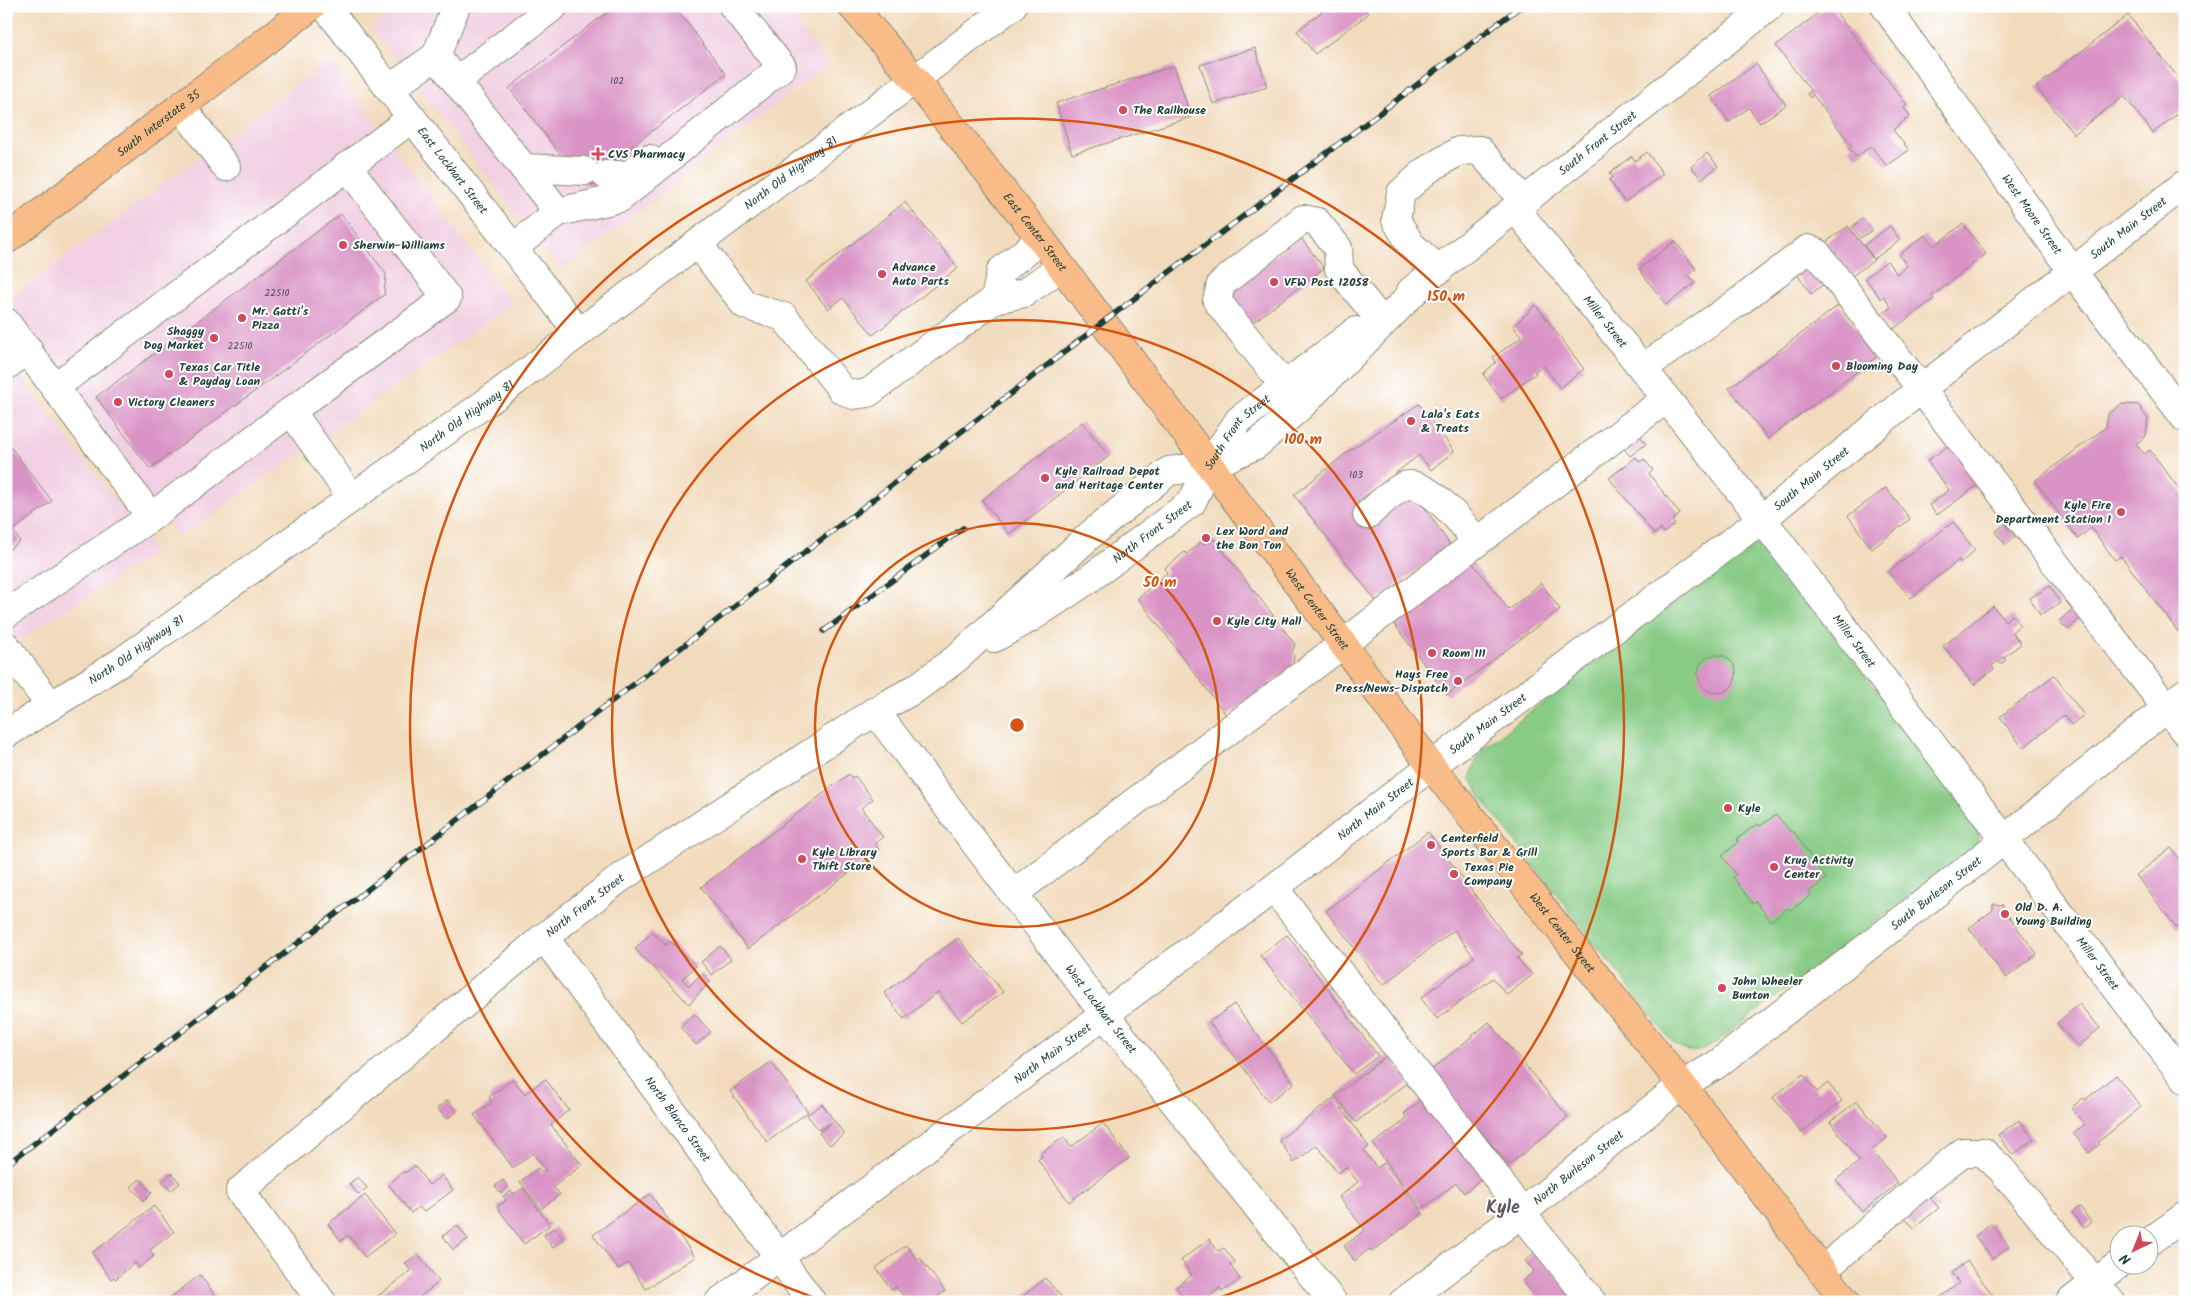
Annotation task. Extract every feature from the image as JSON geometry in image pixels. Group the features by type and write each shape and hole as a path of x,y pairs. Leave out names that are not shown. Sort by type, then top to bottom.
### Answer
{"main road":[{"name":"South Interstate 35","path":"6,240 312,6"},
{"name":"East Center Street","path":"852,6 916,81 1041,239 1209,466"},
{"name":"West Center Street","path":"1209,466 1343,644 1431,766 1682,1086 1846,1302"}],"street":[{"name":"East Lockhart Street","path":"325,6 579,333"},
{"path":"390,90 436,56 456,6"},
{"path":"457,82 554,6"},
{"path":"513,248 558,212 620,198 782,68 733,6"},
{"name":"North Old Highway 81","path":"6,734 121,662 352,498 579,333 916,81 1012,6"},
{"name":"South Front Street","path":"1209,466 1239,420 1284,384 1432,275 1770,6"},
{"name":"West Moore Street","path":"1885,6 2072,271 2185,418"},
{"path":"436,56 558,212"},
{"path":"181,106 226,167"},
{"path":"55,387 412,118"},
{"path":"524,168 629,175 676,139 700,133"},
{"name":"Miller Street","path":"1432,275 1396,220 1401,193 1427,170 1459,150 1479,150 1666,399 1762,519 2185,1079"},
{"path":"6,614 151,517 447,298 347,166"},
{"name":"South Main Street","path":"1431,766 1762,519 1921,389 2185,184"},
{"path":"1301,406 1217,301 1220,284 1303,219 1317,222 1338,248 1339,270 1377,316"},
{"path":"995,299 1001,271 1041,239"},
{"path":"698,244 745,305 784,317 842,390 854,395 868,393 995,299 1024,293 1061,267"},
{"path":"1643,368 1740,301 1808,249 1816,252 1921,389 2176,700 2185,732"},
{"name":"South Front Street","path":"1209,466 1256,445 1301,406 1432,275"},
{"path":"6,322 28,349 151,517"},
{"path":"6,366 28,349"},
{"path":"1013,894 1476,541 1666,399"},
{"path":"292,411 352,498"},
{"name":"North Front Street","path":"957,658 1032,617 1089,579 1192,502 1209,466"},
{"name":"North Front Street","path":"322,1302 240,1191 544,937 619,878 874,710 915,689 957,658 1090,535 1169,470 1209,466"},
{"path":"1367,515 1405,486 1414,485 1439,500 1460,521 1476,541"},
{"path":"6,646 51,706"},
{"name":"South Burleson Street","path":"1682,1086 1716,1065 2176,700"},
{"name":"West Lockhart Street","path":"874,710 1105,1015 1333,1302"},
{"name":"North Main Street","path":"719,1302 778,1256 1274,888 1431,766"},
{"path":"1274,888 1488,1165 1521,1213 1592,1302"},
{"name":"North Blanco Street","path":"544,937 812,1302"},
{"name":"North Burleson Street","path":"1403,1302 1521,1213 1682,1086"},
{"path":"1822,1271 1932,1176 1963,1152 1983,1152 2002,1170 2103,1292"},
{"path":"2158,1236 2185,1216"},
{"path":"2070,1302 2103,1292 2112,1276"}],"shaded area":[{"path":"401,6 783,6 828,64 561,271 372,29"},
{"path":"329,61 512,305 180,537 6,307 6,301"},
{"path":"6,358 155,552 6,649"}],"green space":[{"path":"1760,541 1768,548 1979,826 1977,845 1714,1044 1692,1052 1671,1041 1482,799 1470,778 1476,761 1485,747 1751,542"}],"building":[{"name":"CVS Pharmacy","path":"615,6 674,6 726,74 608,165 604,187 582,183 509,88"},
{"path":"1329,6 1362,6 1368,14 1315,54 1297,31"},
{"path":"1827,6 1831,6 1907,105 1904,108 1910,116 1893,130 1909,150 1887,166 1871,146 1856,157 1849,148 1852,146 1813,95 1810,98 1807,94 1811,91 1776,46"},
{"path":"2128,15 2185,86 2185,108 2153,133 2124,96 2074,134 2036,87"},
{"path":"1255,48 1267,87 1213,104 1200,65"},
{"path":"1756,64 1786,105 1760,123 1749,108 1729,122 1711,96"},
{"name":"The Railhouse","path":"1174,66 1191,117 1072,154 1056,103"},
{"path":"1647,152 1663,174 1625,202 1609,180 1613,177 1609,173 1632,156 1635,161"},
{"path":"1707,153 1718,166 1702,179 1691,167"},
{"name":"Advance Auto Parts","path":"905,202 958,268 873,335 843,298 828,309 806,281"},
{"path":"341,214 386,274 384,295 150,469 96,397"},
{"path":"1863,218 1872,230 1861,238 1852,227"},
{"path":"1963,224 1986,254 1932,296 1934,299 1892,330 1881,315 1891,307 1884,296 1881,299 1865,278 1887,261 1897,274 1907,266 1899,255 1925,235 1934,246"},
{"path":"1848,226 1874,260 1852,276 1826,242"},
{"path":"1890,226 1900,240 1874,259 1864,245"},
{"name":"VFW Post 12058","path":"1300,237 1324,268 1247,327 1223,296"},
{"path":"1675,241 1696,269 1689,275 1695,283 1666,305 1639,269"},
{"path":"1807,258 1826,282 1811,294 1793,269"},
{"path":"1536,305 1584,369 1560,388 1543,365 1535,371 1536,373 1501,399 1483,374 1496,362 1493,357 1522,337 1513,326"},
{"path":"1839,305 1878,356 1768,439 1729,388"},
{"path":"1419,404 1454,451 1431,470 1419,455 1358,502 1372,523 1413,490 1450,545 1376,601 1294,495 1349,451"},
{"name":"Kyle Fire Department Station 1","path":"2122,404 2138,405 2148,419 2146,436 2136,444 2144,454 2150,450 2185,497 2185,641 2121,556 2115,560 2091,528 2078,539 2035,481 2106,427 2108,414"},
{"name":"Kyle Railroad Depot and Heritage Center","path":"1082,422 1109,456 1009,534 982,500"},
{"path":"1638,433 1646,444 1630,456 1621,445"},
{"path":"6,441 52,501 13,531 20,541 6,552"},
{"path":"1952,443 1982,482 1937,515 1929,505 1949,490 1927,461"},
{"path":"1636,457 1640,462 1644,459 1653,470 1649,474 1680,514 1672,521 1675,524 1664,533 1661,529 1654,534 1609,478"},
{"path":"1886,488 1910,519 1872,549 1848,516"},
{"path":"1953,522 1975,550 1961,563 1959,560 1911,598 1888,572"},
{"path":"2005,524 2015,537 2006,545 1995,532"},
{"name":"Kyle City Hall","path":"1214,539 1295,644 1292,653 1294,655 1293,666 1227,716 1138,598 1167,573 1165,568 1185,552 1187,554 1201,542 1204,544 1208,541 1209,543"},
{"path":"1471,561 1509,610 1541,583 1560,609 1447,695 1391,620"},
{"path":"2050,586 2060,603 2040,615 2030,598"},
{"path":"1993,606 2005,621 2012,615 2020,625 2012,632 2021,644 2004,657 2006,660 2001,664 1998,661 1992,666 1994,669 1974,685 1943,646"},
{"path":"2075,607 2083,616 2068,630 2059,621"},
{"path":"1717,655 1724,656 1730,661 1735,667 1735,681 1730,687 1724,692 1717,693 1710,692 1704,687 1699,681 1698,674 1699,667 1704,661 1710,656"},
{"path":"2054,675 2084,715 2071,725 2064,715 2023,748 2000,717"},
{"name":"Kyle Library Thift Store","path":"849,774 852,778 855,776 873,799 861,808 883,837 875,843 879,850 748,949 701,887"},
{"name":"Krug Activity Center","path":"1776,815 1791,832 1794,832 1826,879 1809,892 1811,895 1801,903 1790,910 1788,908 1771,921 1756,901 1753,904 1733,877 1736,875 1722,856 1738,842 1737,839 1757,824 1760,826"},
{"path":"1428,832 1504,934 1522,955 1517,958 1532,975 1507,995 1493,978 1437,1019 1421,998 1474,957 1454,930 1383,985 1326,911"},
{"path":"2171,848 2185,866 2185,922 2177,928 2136,875"},
{"path":"1993,904 2003,905 2003,909 2037,954 2006,978 1969,928 1993,910"},
{"path":"652,932 666,945 670,941 696,966 682,979 689,986 702,973 710,982 689,1004 635,949"},
{"path":"1287,935 1378,1056 1354,1074 1260,955"},
{"path":"958,938 1003,992 962,1022 938,992 904,1019 884,993"},
{"path":"720,946 731,959 712,975 701,962"},
{"path":"1234,1004 1294,1083 1269,1102 1209,1022"},
{"path":"2079,1004 2100,1028 2078,1047 2057,1023"},
{"path":"694,1014 711,1032 696,1045 680,1027"},
{"path":"1489,1022 1568,1117 1509,1165 1430,1071"},
{"path":"1389,1054 1409,1082 1356,1122 1335,1096"},
{"path":"771,1062 808,1112 767,1142 730,1091"},
{"path":"1803,1074 1817,1092 1828,1083 1842,1101 1801,1133 1773,1097"},
{"path":"2116,1075 2141,1107 2098,1142 2100,1144 2089,1153 2073,1133 2084,1124 2071,1108 2083,1098 2085,1100"},
{"path":"513,1079 525,1094 545,1079 569,1110 551,1125 582,1165 556,1185 554,1188 560,1194 541,1209 520,1182 538,1168 542,1173 546,1170 533,1153 513,1168 474,1115 492,1102 489,1097"},
{"path":"1425,1097 1485,1176 1464,1193 1456,1183 1422,1209 1373,1144 1407,1119 1404,1114"},
{"path":"1334,1098 1369,1147 1364,1151 1377,1168 1384,1163 1423,1213 1372,1252 1369,1249 1355,1261 1344,1246 1365,1230 1339,1197 1358,1182 1346,1167 1338,1173 1317,1145 1294,1163 1279,1140"},
{"path":"448,1100 457,1112 446,1119 437,1108"},
{"path":"1857,1101 1887,1138 1872,1150 1898,1183 1862,1212 1836,1180 1860,1161 1830,1122"},
{"path":"822,1104 844,1134 830,1145 819,1133 831,1123 819,1130 807,1115"},
{"path":"2019,1120 2034,1139 2013,1155 1998,1135"},
{"path":"1103,1123 1129,1158 1069,1202 1038,1160 1042,1156 1040,1154 1064,1137 1071,1147"},
{"path":"415,1166 429,1185 442,1175 453,1190 424,1212 419,1207 411,1213 389,1185 404,1171 405,1173"},
{"path":"172,1173 180,1183 171,1191 162,1182"},
{"path":"358,1177 367,1188 358,1194 349,1184"},
{"path":"140,1179 152,1193 144,1201 131,1187"},
{"path":"503,1180 508,1187 501,1193 495,1186"},
{"path":"523,1188 550,1225 524,1244 497,1207 506,1200 503,1196 511,1191 514,1194"},
{"path":"650,1194 695,1257 646,1289 628,1263 618,1269 593,1235"},
{"path":"1927,1194 1939,1208 1914,1228 1902,1214"},
{"path":"365,1195 395,1234 365,1257 348,1235 341,1241 328,1224"},
{"path":"154,1206 174,1232 150,1250 154,1256 139,1268 135,1262 116,1279 114,1277 111,1279 92,1253"},
{"path":"2080,1207 2091,1222 2084,1228 2072,1212"},
{"path":"1991,1223 2009,1246 1993,1259 1975,1236"},
{"path":"457,1225 468,1239 453,1250 443,1236"},
{"path":"555,1227 564,1240 553,1248 544,1235"},
{"path":"1209,1239 1218,1251 1224,1248 1235,1262 1230,1265 1240,1279 1222,1292 1220,1288 1202,1302 1187,1302 1176,1287 1192,1275 1181,1260"},
{"path":"906,1245 917,1260 920,1258 945,1291 930,1302 908,1302 896,1287 892,1290 876,1268"},
{"path":"1536,1251 1579,1302 1540,1302 1523,1281 1534,1271 1525,1261"},
{"path":"418,1254 439,1282 413,1302 377,1302 375,1298 411,1271 405,1263"},
{"path":"1967,1261 1996,1299 1992,1302 1934,1302 1959,1283 1952,1273"},
{"path":"200,1275 220,1302 164,1302"},
{"path":"1045,1278 1066,1302 1016,1302"},
{"path":"486,1297 490,1302 479,1302"}],"railway":[{"path":"6,1165 323,924 1102,323 1521,6"},
{"path":"824,631 963,528"}],"place":[{"name":"The Railhouse","path":"1123,110"},
{"name":"CVS Pharmacy","path":"598,154"},
{"name":"Sherwin-Williams","path":"343,245"},
{"name":"Advance Auto Parts","path":"882,274"},
{"name":"VFW Post 12058","path":"1274,282"},
{"name":"Mr. Gatti's Pizza","path":"242,318"},
{"name":"Shaggy Dog Market","path":"214,338"},
{"name":"Blooming Day","path":"1836,366"},
{"name":"Texas Car Title & Payday Loan","path":"169,374"},
{"name":"Victory Cleaners","path":"118,402"},
{"name":"Lala's Eats & Treats","path":"1411,421"},
{"name":"Kyle Railroad Depot and Heritage Center","path":"1045,478"},
{"name":"Kyle Fire Department Station 1","path":"2121,512"},
{"name":"Lex Word and the Bon Ton","path":"1206,538"},
{"name":"Kyle City Hall","path":"1217,621"},
{"name":"Room 111","path":"1432,653"},
{"name":"Hays Free Press/News-Dispatch","path":"1458,681"},
{"name":"Kyle","path":"1728,808"},
{"name":"Centerfield Sports Bar & Grill","path":"1431,845"},
{"name":"Kyle Library Thift Store","path":"802,859"},
{"name":"Krug Activity Center","path":"1774,867"},
{"name":"Texas Pie Company","path":"1454,874"},
{"name":"Old D. A. Young Building","path":"2005,914"},
{"name":"John Wheeler Bunton","path":"1722,988"}],"district":[{"name":"Kyle","path":"1503,1208"}]}
